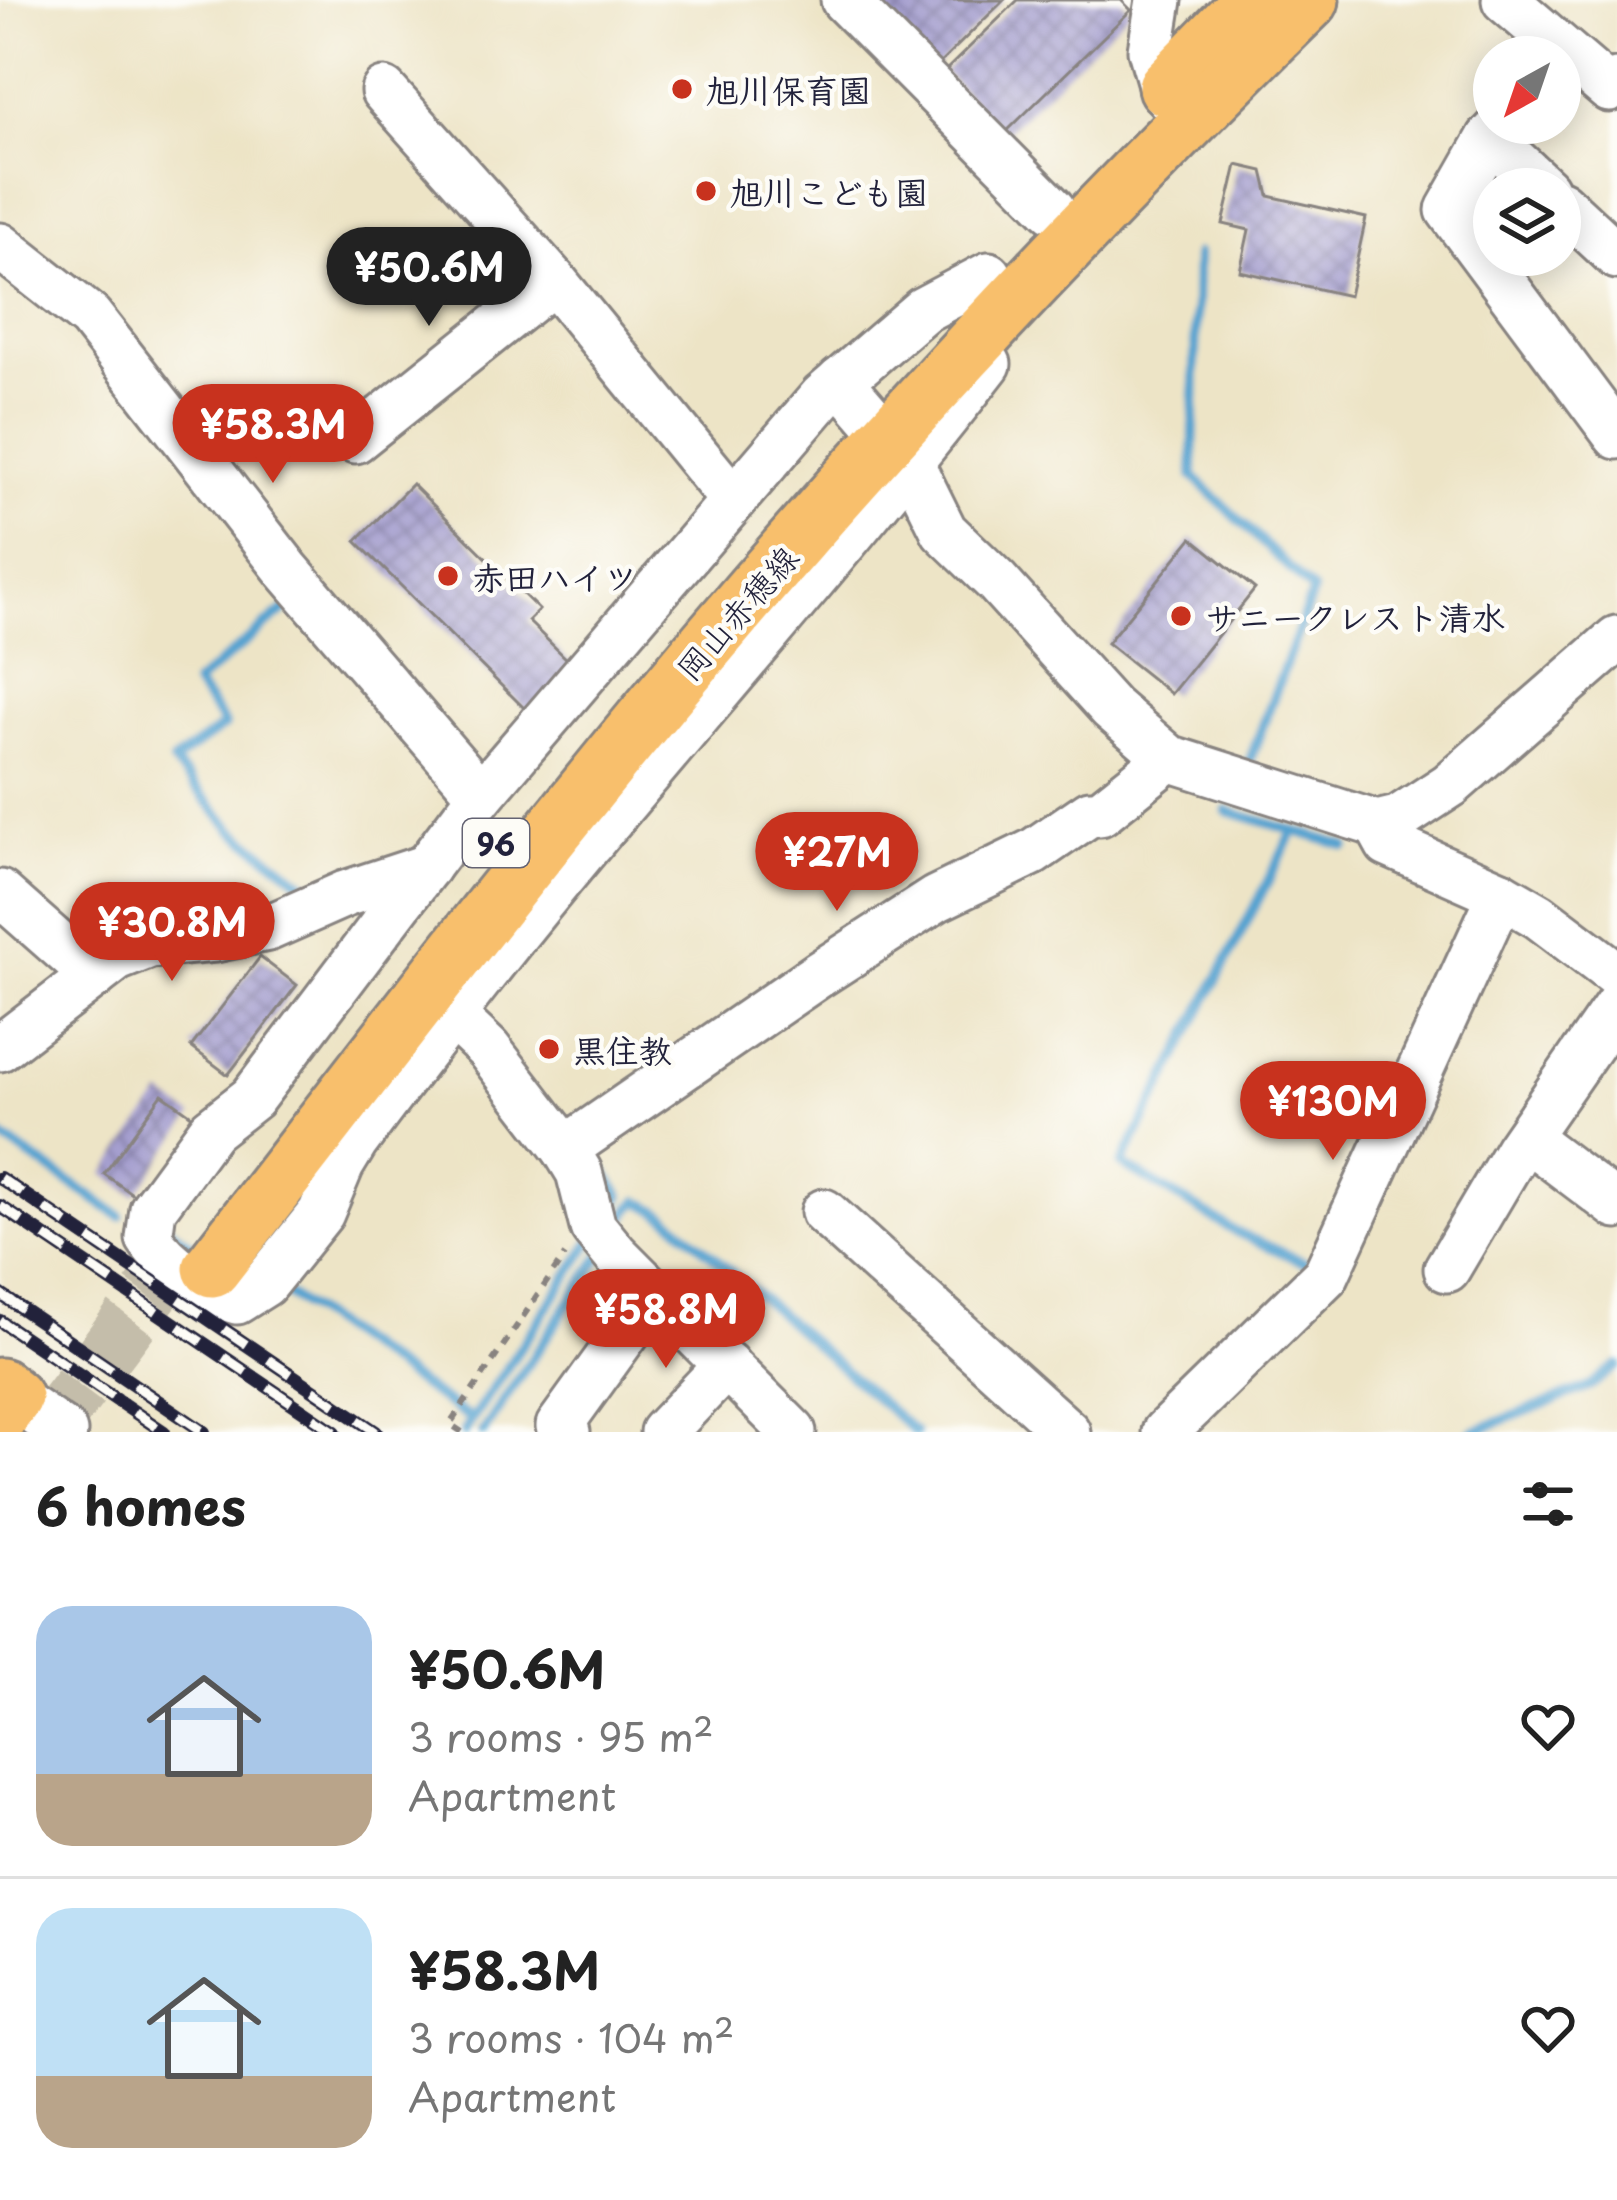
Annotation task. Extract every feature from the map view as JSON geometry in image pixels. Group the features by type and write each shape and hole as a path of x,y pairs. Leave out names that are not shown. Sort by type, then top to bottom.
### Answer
{"main road":[{"name":"岡山赤穂線","path":"198,1259 509,826 684,612 876,421 1176,105 1252,0"},
{"name":"岡山赤穂線","path":"1176,105 1310,0"},
{"name":"岡山赤穂線","path":"876,421 989,275 1078,208"}],"street":[{"path":"844,0 1078,208"},
{"path":"1159,0 1151,50 1176,105"},
{"path":"1505,0 1541,36"},
{"path":"1581,71 1609,89 1617,82"},
{"path":"384,91 554,281 733,500"},
{"path":"1489,144 1449,210 1617,436"},
{"path":"1508,144 1528,168"},
{"path":"1581,223 1617,256"},
{"path":"0,246 90,317 288,571 481,795"},
{"path":"355,440 554,281"},
{"path":"876,421 572,866 451,1014 355,1142 321,1213 264,1284 237,1301 220,1298 160,1254 149,1238 153,1209 211,1130 252,1098 481,795 823,396 876,421 944,531 998,582 1158,767 1241,782 1377,824 1398,819 1450,785 1617,639"},
{"path":"575,1142 936,899 1033,851 1090,813 1100,813 1158,767"},
{"path":"1377,824 1388,844 1501,894 1539,916 1617,975"},
{"path":"0,1048 117,958 150,945 268,928 427,867"},
{"path":"0,892 94,976"},
{"path":"1165,1432 1326,1275 1501,894"},
{"path":"1447,1269 1526,1138 1617,1006"},
{"path":"451,1014 575,1142 579,1172 600,1233 794,1432"},
{"path":"1526,1138 1617,1206"},
{"path":"824,1212 1067,1432"},
{"path":"567,1432 559,1426 655,1293"},
{"path":"664,1432 727,1365"},
{"path":"4,1399 64,1432"}],"path":[{"path":"460,1431 450,1424 600,1233"}],"building":[{"path":"858,0 1004,0 930,73"},
{"path":"1018,0 1121,0 1131,10 1005,133 944,72"},
{"path":"1237,165 1263,171 1269,196 1366,218 1349,296 1240,271 1249,230 1223,224"},
{"name":"赤田ハイツ","path":"412,484 539,610 528,621 576,668 530,714 356,541"},
{"name":"サニークレスト清水","path":"1192,538 1255,589 1171,694 1107,643"},
{"path":"260,957 297,985 228,1075 191,1047"},
{"path":"162,1094 193,1116 135,1196 104,1174"}],"waterway":[{"path":"1197,254 1193,476 1313,591 1245,773"},
{"path":"290,597 294,602 195,684 225,725 173,762 233,830 317,893"},
{"path":"1227,811 1346,846"},
{"path":"1293,832 1122,1164 1236,1232 1306,1263"},
{"path":"0,1136 120,1216"},
{"path":"593,1155 621,1196 606,1220"},
{"path":"614,1234 639,1201 667,1216 915,1432"},
{"path":"167,1227 203,1253"},
{"path":"464,1432 592,1240"},
{"path":"483,1432 601,1255"},
{"path":"281,1290 472,1420"},
{"path":"1472,1432 1591,1386 1617,1365"}],"tunnel":[{"path":"46,1432 183,1250"}],"railway":[{"path":"0,1178 376,1432"},
{"path":"0,1206 335,1432"},
{"path":"0,1294 204,1432"},
{"path":"0,1321 164,1432"}],"place":[{"name":"旭川保育園","path":"682,89"},
{"name":"旭川こども園","path":"706,191"},
{"name":"赤田ハイツ","path":"448,576"},
{"name":"サニークレスト清水","path":"1181,616"},
{"name":"黒住教","path":"549,1049"}]}
